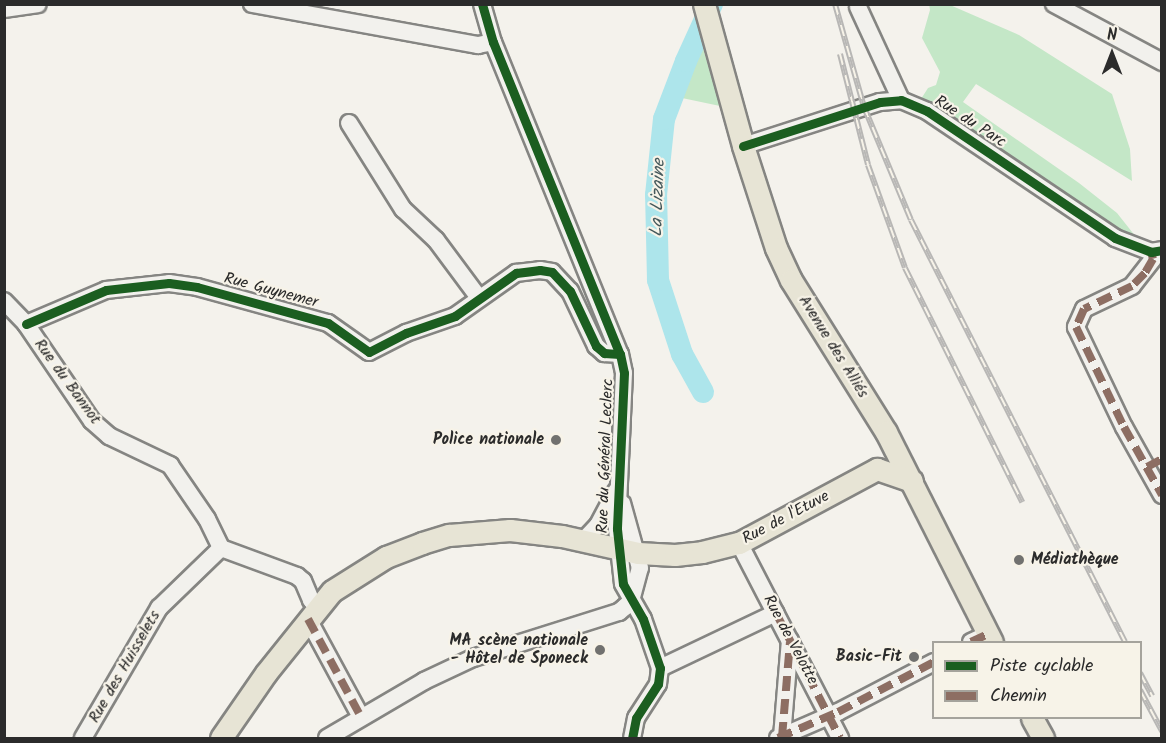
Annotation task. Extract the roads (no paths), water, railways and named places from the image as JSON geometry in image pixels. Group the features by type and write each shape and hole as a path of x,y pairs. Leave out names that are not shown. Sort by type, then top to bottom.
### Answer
{"main road":[{"name":"Avenue des Alliés","path":"704,4 743,146 776,248 791,280 886,432 912,481 979,641"},
{"path":"886,432 877,469 912,481"},
{"name":"Rue de l'Etuve","path":"222,738 313,613 332,591 349,578 386,557 448,535 510,530 584,540 628,551 675,555 739,543 877,469"},
{"path":"1033,719 1043,738"}],"street":[{"path":"4,9 38,4"},
{"path":"252,4 478,45 493,42"},
{"name":"Rue du Général Leclerc","path":"482,4 493,42 620,354 624,373 624,412 618,488 628,551 639,578 631,601"},
{"path":"1054,4 1161,62"},
{"path":"743,146 880,102 902,100 858,7"},
{"name":"Rue du Parc","path":"902,100 912,102 955,129 1115,238 1156,251 1153,259 1132,286 1084,309 1076,327 1124,427 1154,463"},
{"path":"349,123 403,209 436,240 479,298"},
{"name":"Rue Guynemer","path":"26,324 106,290 169,283 197,287 328,322 369,352 406,333 455,316 516,273 540,270 552,272 570,291 596,346 604,353 620,354"},
{"name":"Rue du Bannot","path":"4,301 26,324 92,421 109,436 170,465 207,519 221,548"},
{"path":"1154,463 1161,495"},
{"name":"Rue du Général Leclerc","path":"584,540 598,525 618,488"},
{"name":"Rue de Velotte","path":"739,543 840,738"},
{"path":"221,548 281,569 303,580 311,600 313,613 361,717"},
{"name":"Rue des Huisselets","path":"83,738 159,608 221,548"},
{"path":"327,738 424,681 473,658 619,612 631,601 643,619 660,668 658,684 636,718 632,738"},
{"path":"660,668 776,613"},
{"path":"780,738 790,640"},
{"path":"780,738 932,663"}],"waterway":[{"name":"La Lizaine","path":"703,392 682,354 658,280 656,195 664,119 686,61 712,4"}],"railway":[{"path":"835,4 864,107 911,220 1124,641"},
{"path":"840,54 868,165 905,268 1022,502"},
{"path":"1142,677 1152,696"},
{"path":"1142,694 1162,731"}],"place":[{"name":"Police nationale","path":"556,440"},
{"name":"Médiathèque","path":"1019,560"},
{"name":"MA scène nationale - Hôtel de Sponeck","path":"600,650"},
{"name":"Basic-Fit","path":"914,657"}]}
